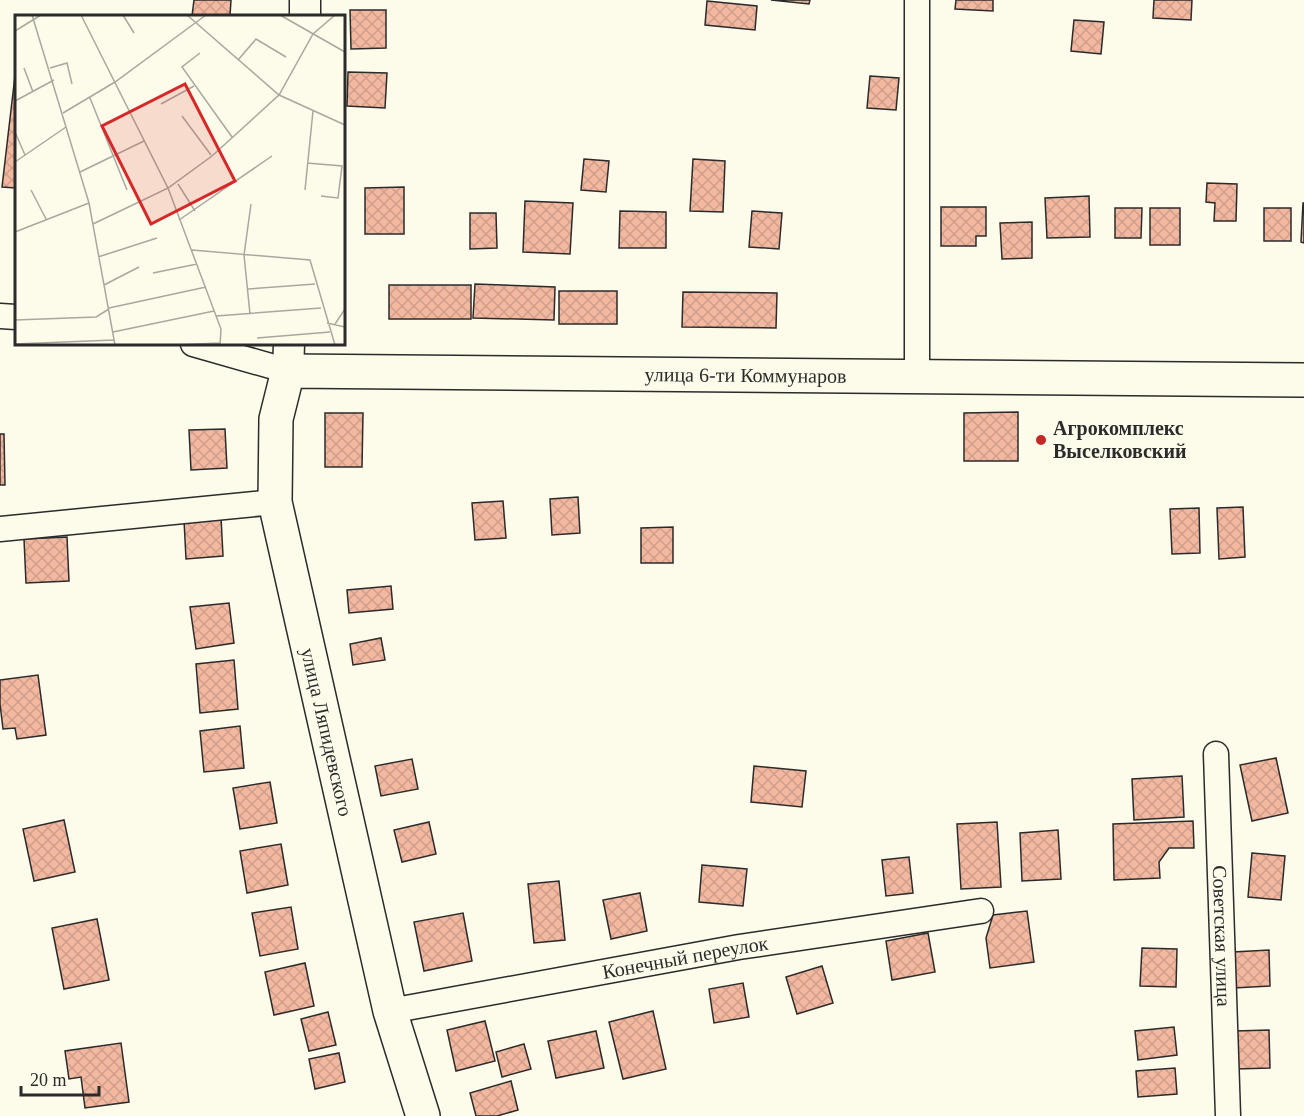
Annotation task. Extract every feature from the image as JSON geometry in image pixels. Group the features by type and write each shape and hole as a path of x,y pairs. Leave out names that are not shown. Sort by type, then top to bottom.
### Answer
{"main road":[{"name":"улица 6-ти Коммунаров","path":"289,357 917,376 1304,380"},
{"name":"улица Ляпидевского","path":"289,357 276,419 275,502 390,1011 423,1116"}],"street":[{"path":"917,0 917,376"},
{"path":"0,316 15,317"},
{"name":"улица 6-ти Коммунаров","path":"199,345 289,357"},
{"path":"0,529 275,502"},
{"name":"Советская улица","path":"1216,754 1228,1116"},
{"name":"Конечный переулок","path":"390,1011 739,947 981,911"}],"building":[{"path":"194,0 231,0 230,15 192,15"},
{"path":"771,0 810,0 809,4"},
{"path":"956,0 993,0 993,11 955,9"},
{"path":"1154,0 1192,0 1191,20 1153,18"},
{"path":"707,1 757,6 755,30 705,25"},
{"path":"350,10 386,10 386,48 351,49"},
{"path":"1074,20 1104,22 1101,54 1071,51"},
{"path":"348,72 387,73 385,108 347,106"},
{"path":"15,76 15,188 2,187"},
{"path":"870,76 899,78 896,110 867,108"},
{"path":"584,159 609,161 606,192 581,190"},
{"path":"693,159 725,161 723,212 690,211"},
{"path":"1207,183 1237,184 1236,221 1214,221 1215,203 1206,202"},
{"path":"404,187 404,234 365,234 365,188"},
{"path":"1089,196 1090,237 1047,238 1045,198"},
{"path":"525,201 573,203 570,254 523,252"},
{"path":"1304,203 1304,243 1301,242"},
{"path":"941,207 986,207 986,236 976,236 976,246 941,246"},
{"path":"1115,208 1142,208 1141,238 1115,238"},
{"path":"1150,208 1180,208 1180,245 1150,245"},
{"path":"1264,208 1291,208 1291,241 1264,241"},
{"path":"620,211 666,212 666,248 619,248"},
{"path":"752,211 782,213 779,249 749,247"},
{"path":"470,213 496,213 497,248 470,249"},
{"path":"1032,222 1032,258 1002,259 1000,223"},
{"path":"475,284 555,287 554,320 473,318"},
{"path":"389,285 471,285 471,319 389,319"},
{"path":"559,291 617,291 617,324 559,324"},
{"path":"683,292 777,293 776,328 682,327"},
{"path":"1018,412 1018,461 964,461 964,413"},
{"path":"325,413 363,413 362,467 325,467"},
{"path":"225,429 227,468 191,470 189,430"},
{"path":"0,434 4,434 5,485 0,485"},
{"path":"578,497 580,533 552,535 550,499"},
{"path":"503,501 506,538 475,540 472,503"},
{"path":"1243,507 1245,557 1219,559 1217,508"},
{"path":"1199,508 1200,553 1172,554 1170,509"},
{"path":"221,517 223,556 186,559 184,520"},
{"path":"673,527 673,563 641,563 641,528"},
{"path":"67,537 69,581 26,583 24,539"},
{"path":"391,586 393,609 349,613 347,590"},
{"path":"229,603 234,643 196,649 190,607"},
{"path":"381,638 385,660 353,665 350,644"},
{"path":"234,660 238,709 200,713 196,664"},
{"path":"38,675 46,735 17,739 15,728 3,729 0,680"},
{"path":"240,726 244,768 204,772 200,731"},
{"path":"1276,758 1288,813 1252,821 1240,765"},
{"path":"412,759 418,789 381,796 375,766"},
{"path":"754,766 806,771 802,807 751,802"},
{"path":"1182,776 1184,817 1134,820 1132,779"},
{"path":"270,782 277,823 240,829 233,788"},
{"path":"64,820 75,872 34,881 23,829"},
{"path":"1193,821 1194,848 1169,848 1159,862 1160,878 1114,880 1113,824"},
{"path":"429,822 436,854 402,862 394,830"},
{"path":"997,822 1001,887 961,889 957,824"},
{"path":"1058,830 1061,879 1022,881 1020,833"},
{"path":"281,844 288,885 247,893 240,851"},
{"path":"1252,853 1285,856 1281,900 1248,897"},
{"path":"909,857 913,893 886,896 882,860"},
{"path":"702,865 747,869 743,906 699,902"},
{"path":"559,881 565,940 534,943 528,884"},
{"path":"640,893 647,931 611,939 603,900"},
{"path":"291,907 298,949 260,956 252,913"},
{"path":"1027,911 1034,962 990,968 986,938 993,915"},
{"path":"463,913 472,961 424,971 414,922"},
{"path":"97,919 109,980 64,989 52,928"},
{"path":"928,933 935,972 892,980 886,941"},
{"path":"1142,948 1177,949 1176,987 1140,986"},
{"path":"1269,950 1270,986 1234,988 1233,952"},
{"path":"305,963 314,1006 274,1015 265,972"},
{"path":"822,966 833,1003 797,1014 786,977"},
{"path":"743,983 749,1017 714,1023 709,989"},
{"path":"653,1011 666,1069 623,1079 609,1022"},
{"path":"328,1012 336,1045 309,1051 301,1019"},
{"path":"485,1021 495,1061 456,1071 447,1030"},
{"path":"1174,1027 1177,1055 1138,1060 1135,1031"},
{"path":"1269,1030 1270,1068 1236,1069 1235,1031"},
{"path":"596,1031 604,1068 556,1078 548,1041"},
{"path":"121,1043 129,1102 85,1108 81,1077 69,1079 65,1051"},
{"path":"524,1044 531,1069 502,1077 496,1052"},
{"path":"339,1053 345,1082 315,1089 309,1059"},
{"path":"1175,1068 1177,1094 1138,1097 1136,1071"},
{"path":"511,1081 518,1110 497,1116 476,1116 470,1093"}],"place":[{"name":"Агрокомплекс Выселковский","path":"1041,440"}]}
